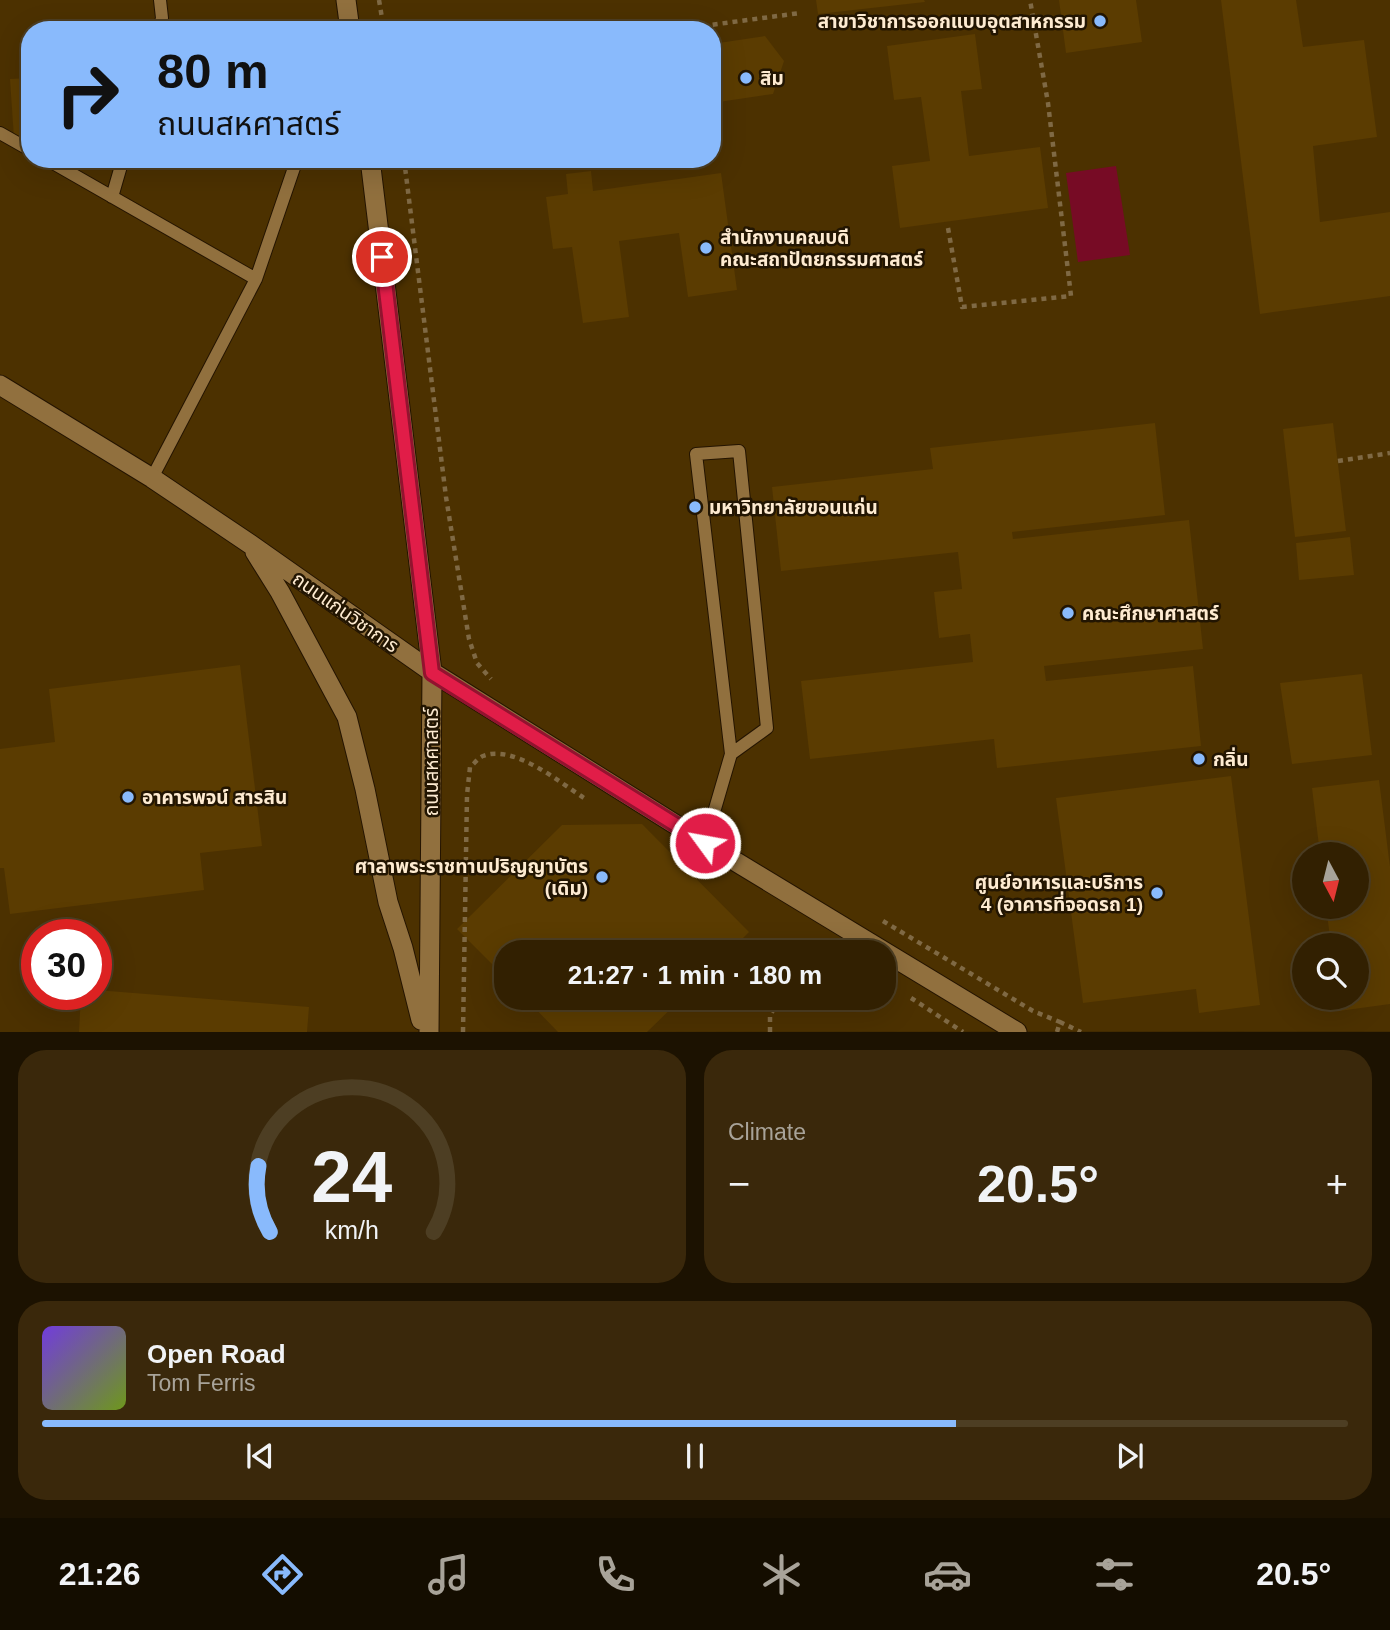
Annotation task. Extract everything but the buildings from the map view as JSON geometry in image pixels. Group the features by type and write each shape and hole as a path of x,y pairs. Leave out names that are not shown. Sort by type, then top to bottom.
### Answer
{"street":[{"name":"ถนนสหศาสตร์","path":"371,168 432,673 429,1031"},
{"name":"ถนนแก่นวิชาการ","path":"0,385 152,478 432,673 705,843 1017,1031"},
{"path":"250,544 280,592 347,717 388,902 409,969 424,1031"}],"lane":[{"path":"160,0 161,21"},
{"path":"0,133 21,145"},
{"path":"62,168 256,279"},
{"path":"112,197 120,168"},
{"path":"152,478 256,279 294,168"},
{"path":"705,843 731,754 696,454 739,452 768,728 731,754"}],"path":[{"path":"379,0 382,21"},
{"path":"948,228 962,307 1071,296 1048,103 1030,0"},
{"path":"721,24 800,13"},
{"path":"405,168 446,497 469,639 477,663 489,678 499,685"},
{"path":"1338,461 1390,453"},
{"path":"463,1031 467,795 470,767 482,756 500,754 519,758 591,802"},
{"path":"878,918 1032,1011 1081,1031"},
{"path":"906,995 962,1031"},
{"path":"770,1031 770,1015 773,1010"},
{"path":"1057,1031 1060,1022"}],"shaded area":[{"name":"มหาวิทยาลัยขอนแก่น","path":"0,0 1390,0 1390,1031 0,1032"},
{"path":"1116,166 1130,255 1078,262 1066,173"}],"place":[{"name":"สาขาวิชาการออกแบบอุตสาหกรรม","path":"1100,21"},
{"name":"สิม","path":"746,78"},
{"name":"สำนักงานคณบดี คณะสถาปัตยกรรมศาสตร์","path":"706,248"},
{"name":"มหาวิทยาลัยขอนแก่น","path":"695,507"},
{"name":"คณะศึกษาศาสตร์","path":"1068,613"},
{"name":"กลิ่น","path":"1199,759"},
{"name":"อาคารพจน์ สารสิน","path":"128,797"},
{"name":"ศาลาพระราชทานปริญญาบัตร (เดิม)","path":"602,877"},
{"name":"ศูนย์อาหารและบริการ 4 (อาคารที่จอดรถ 1)","path":"1157,893"}],"route":[{"path":"382,257 432,673 705,843"}]}
